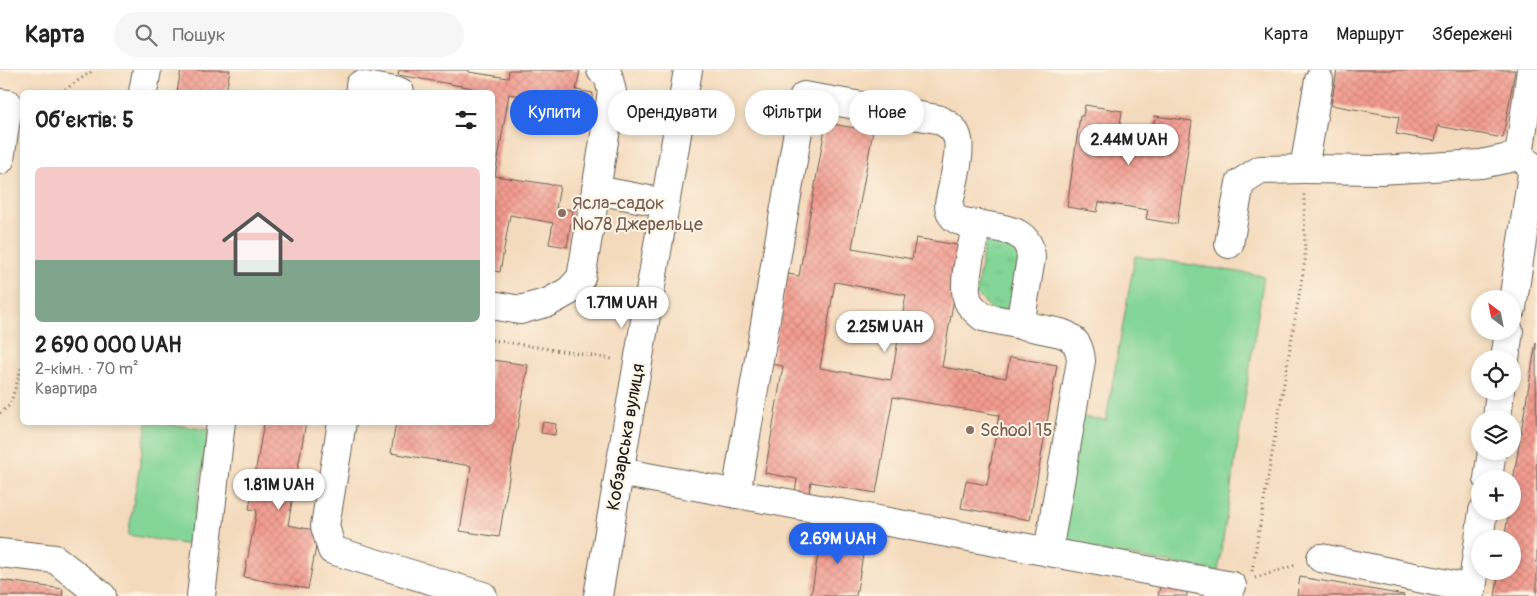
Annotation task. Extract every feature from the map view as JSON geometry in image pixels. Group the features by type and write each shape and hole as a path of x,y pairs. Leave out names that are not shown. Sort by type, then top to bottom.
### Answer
{"street":[{"path":"143,90 147,70"},
{"path":"495,306 520,310 548,302 569,290 581,278 612,92 608,75 601,70"},
{"name":"Кобзарська вулиця","path":"598,596 688,70"},
{"path":"1519,156 1531,70"},
{"path":"1304,170 1319,80"},
{"path":"360,83 391,90"},
{"path":"736,494 804,96 937,119 946,123 954,130 958,140 958,150 949,204 950,212 954,218 961,222 1021,234 1027,240 1031,249 1020,325"},
{"path":"0,160 10,104"},
{"path":"1229,244 1240,183 1260,170 1380,170 1481,164 1519,156"},
{"path":"1515,290 1533,167 1519,156"},
{"path":"596,190 664,203"},
{"path":"976,224 966,282 969,302 975,311 983,317 1070,336 1077,343 1080,352 1081,361 1048,552"},
{"path":"201,596 221,425"},
{"path":"342,425 325,526 332,550 483,596"},
{"path":"620,472 1232,586"},
{"path":"1321,558 1472,589 1482,520"},
{"path":"0,553 54,559 102,596"}],"path":[{"path":"64,90 94,70"},
{"path":"1304,170 1305,260 1250,580 1321,558"},
{"path":"495,340 612,359"},
{"path":"0,413 10,405 20,372"}],"green space":[{"path":"990,239 1022,245 1011,307 994,311 976,294 984,246"},
{"path":"1135,256 1264,276 1218,571 1053,543 1073,416 1106,420"},
{"path":"147,425 175,425 209,430 190,545 128,535"}],"building":[{"path":"181,70 230,70 226,90 177,90"},
{"path":"399,70 469,70 469,72 508,78 509,70 580,70 576,90 510,90 495,176 495,90 472,90 473,88 398,75"},
{"path":"1337,70 1515,70 1503,138 1438,126 1435,141 1396,134 1399,117 1331,105"},
{"path":"1085,105 1122,111 1117,145 1150,150 1155,116 1192,121 1177,224 1146,219 1148,210 1099,202 1097,212 1067,207 1080,116 1083,116"},
{"path":"839,125 849,127 849,135 872,135 852,248 912,259 916,238 963,246 942,367 1006,378 1010,357 1057,365 1030,520 961,508 966,481 987,485 999,415 893,397 876,493 811,482 807,502 794,500 797,479 765,473 783,366 772,364 788,274 799,276 824,135 839,135","holes":["835,282 906,295 891,380 820,368"]},
{"path":"495,176 560,186 556,208 573,210 567,247 549,244 553,223 510,215 500,272 495,271"},
{"path":"1536,342 1537,596 1495,596 1498,580 1521,580 1521,530 1506,530 1507,520 1521,520 1521,470 1515,470 1516,460 1521,460 1521,433"},
{"path":"495,360 528,365 499,537 460,531 471,466 391,453 396,425 495,425"},
{"path":"543,422 556,424 555,435 541,433"},
{"path":"263,425 305,425 288,525 319,531 308,589 244,577 257,510 249,509"},
{"path":"822,530 866,538 856,596 811,596"},
{"path":"1300,577 1404,595 1404,596 1297,596"},
{"path":"0,580 63,589 62,596 0,596"},
{"path":"1160,587 1187,592 1187,596 1158,596"}],"place":[{"name":"Ясла-садок №78 Джерельце","path":"562,213"},
{"name":"School 15","path":"970,430"}]}
